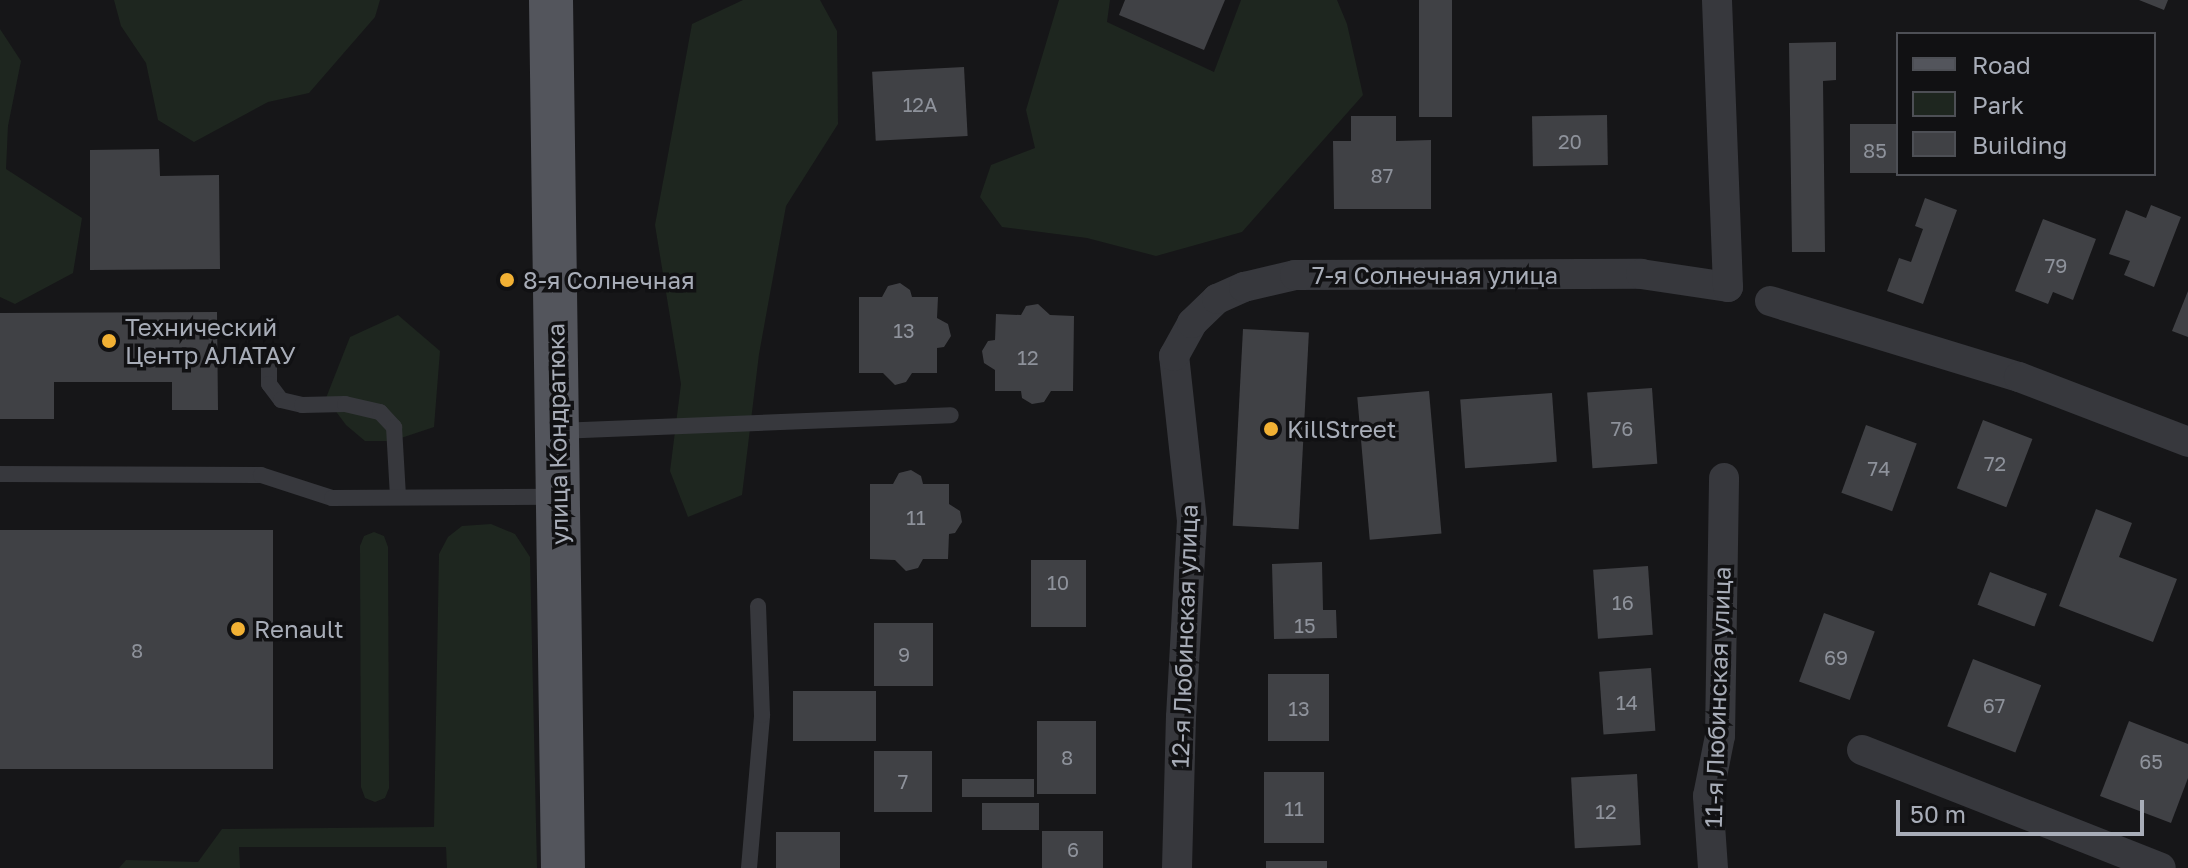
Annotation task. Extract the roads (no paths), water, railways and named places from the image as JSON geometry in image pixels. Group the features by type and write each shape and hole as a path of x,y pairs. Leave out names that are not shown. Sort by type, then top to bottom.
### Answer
{"main road":[{"name":"улица Кондратюка","path":"551,0 563,868"}],"street":[{"name":"7-я Солнечная улица","path":"1174,356 1192,323 1217,299 1244,287 1295,275 1641,274 1728,287 1717,0"},
{"path":"1770,301 2019,377 2188,442"},
{"name":"12-я Любинская улица","path":"1174,356 1192,521 1177,868"},
{"name":"11-я Любинская улица","path":"1713,868 1708,796 1720,736 1724,478"},
{"path":"1862,750 2161,868"}],"lane":[{"path":"269,364 269,384 281,400 302,405 345,404 380,412 394,427 398,497"},
{"path":"556,431 951,415"},
{"path":"0,474 261,475 332,498 557,497"},
{"path":"749,868 762,715 758,606"}],"place":[{"name":"8-я Солнечная","path":"507,280"},
{"name":"Технический Центр АЛАТАУ","path":"109,341"},
{"name":"KillStreet","path":"1271,429"},
{"name":"Renault","path":"238,629"}]}
